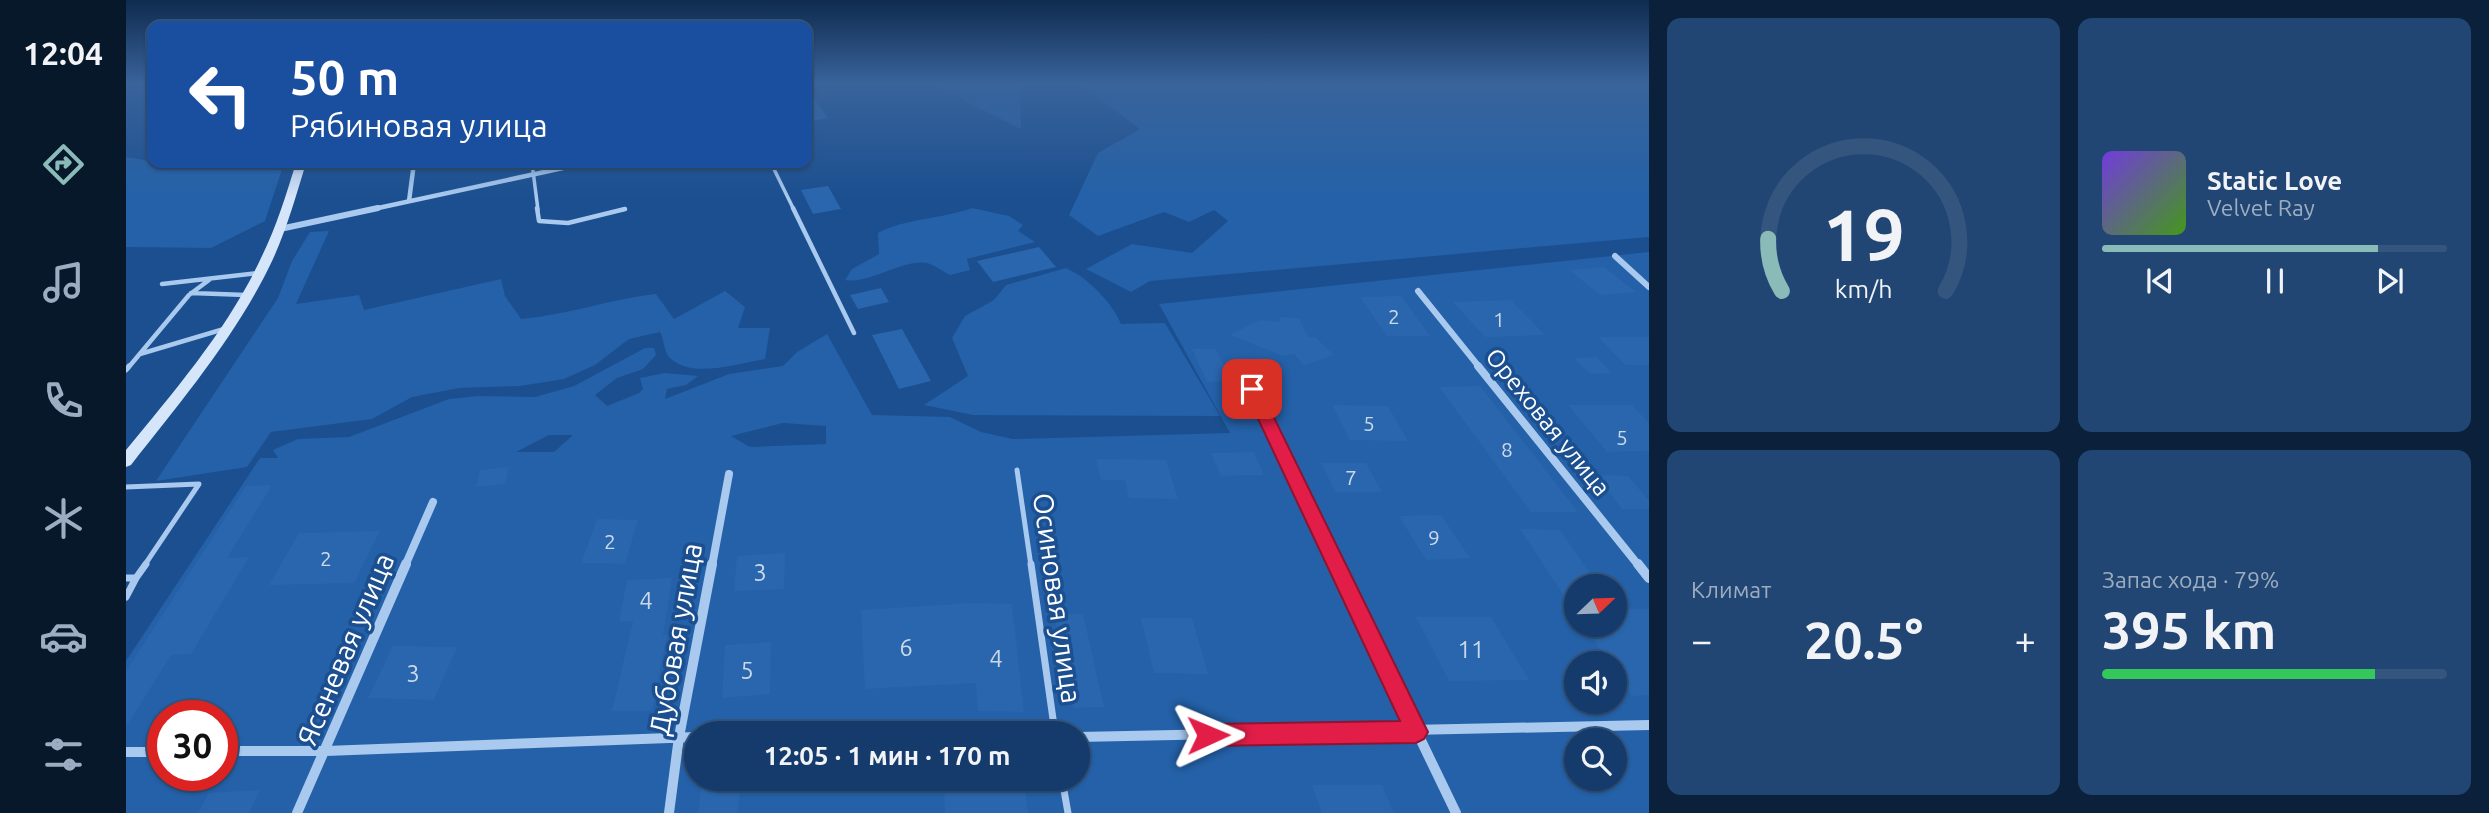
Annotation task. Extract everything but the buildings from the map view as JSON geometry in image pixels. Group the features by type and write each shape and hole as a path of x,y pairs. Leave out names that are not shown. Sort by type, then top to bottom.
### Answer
{"main road":[{"path":"128,456 224,329 246,295 280,229 299,168"}],"street":[{"path":"409,201 413,168"},
{"path":"280,229 471,186 536,176 567,168"},
{"path":"1615,256 1649,287"},
{"name":"Ореховая улица","path":"1418,290 1649,578"},
{"path":"1252,389 1456,813"},
{"name":"Дубовая улица","path":"669,813 680,737 729,474"},
{"name":"Ясеневая улица","path":"297,813 433,502"},
{"path":"1090,737 1649,725"},
{"path":"238,751 326,751 684,737"},
{"path":"126,752 147,752"}],"lane":[{"path":"534,168 540,221 544,224 572,222 625,209"},
{"path":"773,168 854,333"},
{"path":"162,284 258,274"},
{"path":"126,370 191,293 209,280"},
{"path":"191,293 246,295"},
{"path":"138,355 224,329"},
{"name":"Осиновая улица","path":"1017,470 1053,721"},
{"path":"126,487 199,484 126,597"},
{"path":"126,579 136,578"},
{"path":"1064,791 1068,813"}],"shaded area":[{"path":"1007,122 1021,122 1021,129"},
{"path":"1131,122 1649,122 1649,237 1150,281 1131,292 1086,269 1132,244 1192,253 1228,221 1214,210 1189,222 1164,212 1098,236 1069,215 1098,153 1140,129"},
{"path":"126,157 147,160 147,168 282,168 265,221 211,248 126,247"},
{"path":"972,208 1009,216 1023,225 1018,231 1035,242 967,259 970,270 950,275 930,264 921,263 866,278 845,280 852,269 879,254 878,233 900,224"},
{"path":"329,231 296,304 359,295 364,310 501,279 505,296 521,319 656,294 674,319 725,291 745,307 738,328 770,328 765,359 715,368 689,368 669,357 660,332 629,339 595,365 564,379 520,386 459,388 412,397 372,419 271,432 247,467 156,481 278,298 292,261 310,232"},
{"path":"1649,252 1649,813 126,813 126,661 260,458 278,458 273,450 298,439 349,437 449,399 478,396 535,397 574,386 645,348 654,348 656,355 643,369 617,378 595,395 607,406 639,393 643,389 640,378 665,373 698,376 686,385 667,389 665,399 729,374 783,366 797,352 827,334 872,415 950,417 981,432 1013,439 1230,433 1159,304","holes":["783,423 826,426 826,444 750,447 731,436","549,435 573,435 554,452 516,452"]},
{"path":"1066,268 1098,292 1121,324 1165,323 1220,416 973,415 924,405 968,376 952,338 965,316 994,300 1006,285"}],"route":[{"path":"1208,735 1416,732 1252,389"}]}
